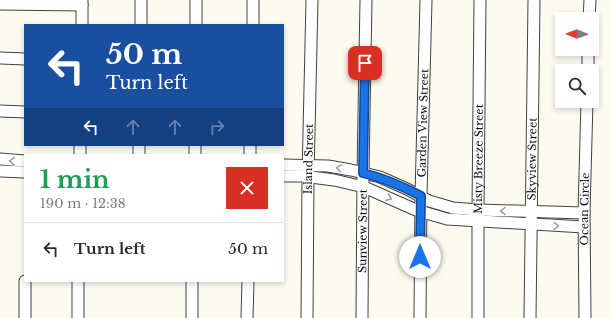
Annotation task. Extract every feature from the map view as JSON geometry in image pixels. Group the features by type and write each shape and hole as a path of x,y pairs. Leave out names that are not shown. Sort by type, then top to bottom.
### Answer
{"street":[{"path":"140,24 141,0"},
{"path":"196,0 196,24"},
{"path":"253,0 253,24"},
{"name":"Island Street","path":"306,318 312,0"},
{"name":"Sunview Street","path":"362,318 366,0"},
{"name":"Garden View Street","path":"420,318 421,196 426,0"},
{"name":"Misty Breeze Street","path":"478,318 480,0"},
{"name":"Skyview Street","path":"530,318 534,0"},
{"path":"589,12 590,0"},
{"path":"0,4 82,3 82,24"},
{"path":"0,58 24,59"},
{"name":"Ocean Circle","path":"585,318 584,213 587,108"},
{"path":"0,111 24,112"},
{"path":"0,159 24,161"},
{"path":"284,165 364,187 421,212 446,219 531,212 584,213"},
{"path":"284,176 328,166 380,177 429,201 478,216 531,224 584,227"},
{"path":"0,171 24,172"},
{"path":"24,318 25,282"},
{"path":"78,282 78,318"},
{"path":"192,282 192,318"},
{"path":"247,318 248,282"}],"route":[{"path":"365,63 363,173 380,177 421,196 420,257"}]}
